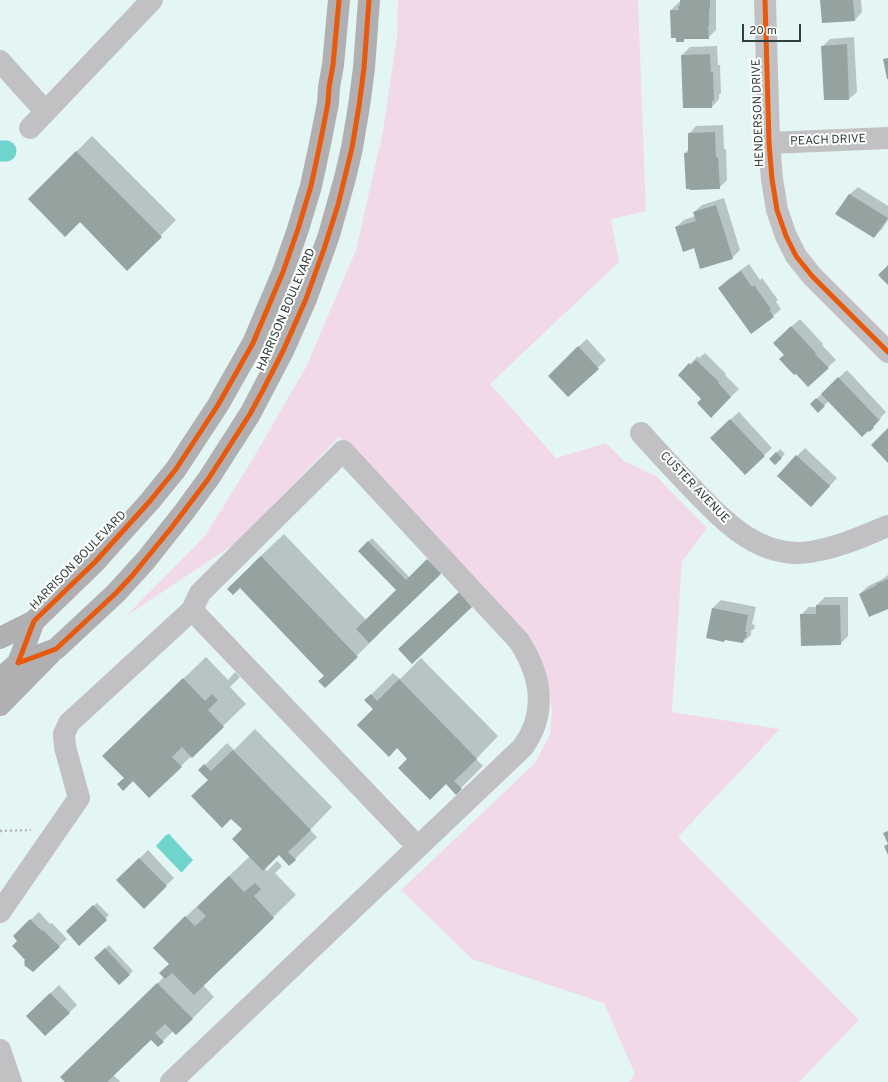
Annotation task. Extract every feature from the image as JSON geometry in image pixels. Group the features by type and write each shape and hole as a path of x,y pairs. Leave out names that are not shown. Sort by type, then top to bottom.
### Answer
{"main road":[{"name":"HARRISON BOULEVARD","path":"18,663 34,621 95,562 140,513 164,484 214,412 253,343 283,272 298,229 312,180 328,104 339,0"},
{"name":"HARRISON BOULEVARD","path":"0,679 18,663 56,649 116,593 176,522 209,478 246,421 283,351 314,279 329,235 352,148 364,68 369,0"},
{"path":"0,638 34,621"},
{"path":"0,705 56,649"}],"street":[{"path":"30,128 152,0"},
{"name":"HENDERSON DRIVE","path":"766,0 769,143 772,179 777,210 786,236 796,256 812,276 888,352"},
{"path":"0,61 45,111"},
{"name":"PEACH DRIVE","path":"769,143 888,138"},
{"name":"CUSTER AVENUE","path":"640,433 716,514 736,530 761,545 791,553 809,553 847,543 888,526"},
{"path":"0,912 79,798 65,747 64,734 69,723 192,610 200,593 343,451 520,641 528,654 536,678 539,691 538,715 530,738 523,747 171,1082"},
{"path":"192,610 418,847"},
{"path":"0,1050 11,1082"}],"path":[{"path":"0,831 38,830"}],"shaded area":[{"path":"398,0 638,0 646,211 611,219 619,262 490,384 556,458 606,443 624,461 656,476 707,528 682,562 672,712 780,729 678,837 859,1020 799,1082 629,1082 635,1074 604,1003 472,959 401,890 535,763 550,734 552,711 549,688 541,659 532,640 339,437 236,543 125,617 205,536 252,460 306,367 356,250 383,131 397,36"}],"water":[{"path":"169,834 193,860 182,872 156,846 166,835"}],"building":[{"path":"680,0 710,0 708,26 709,39 684,39 684,42 676,42 676,38 671,38 670,10 679,10 678,6 680,6"},
{"path":"820,0 853,0 855,21 822,23"},
{"path":"847,44 849,100 824,100 821,46"},
{"path":"710,54 711,72 713,72 714,101 712,101 712,108 683,108 681,55"},
{"path":"888,58 888,79 887,79 883,59"},
{"path":"715,132 720,189 686,189 684,153 688,153 688,133"},
{"path":"76,151 162,237 127,271 80,222 65,237 28,199"},
{"path":"849,194 888,218 874,238 835,214"},
{"path":"716,205 733,259 700,269 694,248 683,252 675,227 696,221 693,212"},
{"path":"888,265 888,285 878,275"},
{"path":"741,271 752,287 754,285 771,309 769,310 774,317 751,334 718,288"},
{"path":"791,326 829,368 808,387 779,359 784,355 773,343"},
{"path":"578,346 599,369 568,397 548,376"},
{"path":"696,360 719,382 718,383 731,397 711,418 697,403 701,399 678,375 689,363 691,365"},
{"path":"838,377 879,420 873,427 874,428 862,437 821,394"},
{"path":"816,398 825,406 818,413 810,404"},
{"path":"730,419 765,456 745,475 710,438"},
{"path":"888,428 888,463 871,445"},
{"path":"776,452 782,458 775,465 769,459"},
{"path":"796,455 830,486 811,507 777,476"},
{"path":"368,541 406,580 427,559 441,574 369,643 356,629 396,590 358,551"},
{"path":"261,556 358,657 325,688 318,681 324,676 240,588 233,595 227,589"},
{"path":"888,579 888,609 869,617 859,594"},
{"path":"459,592 472,607 412,664 398,649"},
{"path":"816,605 840,605 841,645 801,646 800,614 816,614"},
{"path":"712,608 748,615 745,632 747,632 746,638 744,638 743,643 725,640 724,642 706,638"},
{"path":"183,678 205,701 212,694 218,700 208,710 224,727 192,758 182,747 172,757 182,767 149,798 133,781 123,791 117,784 124,778 102,756"},
{"path":"399,679 477,759 454,781 462,789 456,795 446,784 430,800 398,768 407,759 397,748 389,757 357,725 373,709 364,700 371,694 377,701"},
{"path":"233,750 311,830 288,852 296,860 289,866 279,855 263,871 232,839 242,829 231,819 222,828 191,796 208,780 198,770 204,764 211,771"},
{"path":"888,831 888,844 883,833"},
{"path":"888,844 888,855 884,846"},
{"path":"139,858 167,886 144,909 116,880"},
{"path":"229,876 244,892 255,883 261,889 254,896 274,918 194,995 172,973 165,979 159,973 169,964 153,948 185,916 195,926 206,916 197,907"},
{"path":"93,905 107,920 79,946 66,931"},
{"path":"30,919 60,947 33,972 24,965 25,960 12,946 17,941 13,936"},
{"path":"105,948 130,975 119,985 94,958"},
{"path":"157,983 193,1019 176,1035 165,1024 155,1033 164,1042 158,1047 151,1040 107,1082 65,1082 60,1077"},
{"path":"50,993 70,1013 45,1036 26,1016"}],"waterway":[{"path":"0,151 6,151"}],"cycle path":[{"path":"18,663 34,621 95,562 150,501 176,469 218,405 253,343 283,272 311,186 328,103 339,0"},
{"path":"18,663 56,649 132,576 209,478 250,414 263,390 283,351 306,299 338,205 352,148 359,106 364,68 369,0"},
{"path":"765,0 769,143 772,179 777,210 786,236 796,256 812,276 888,352"}]}
